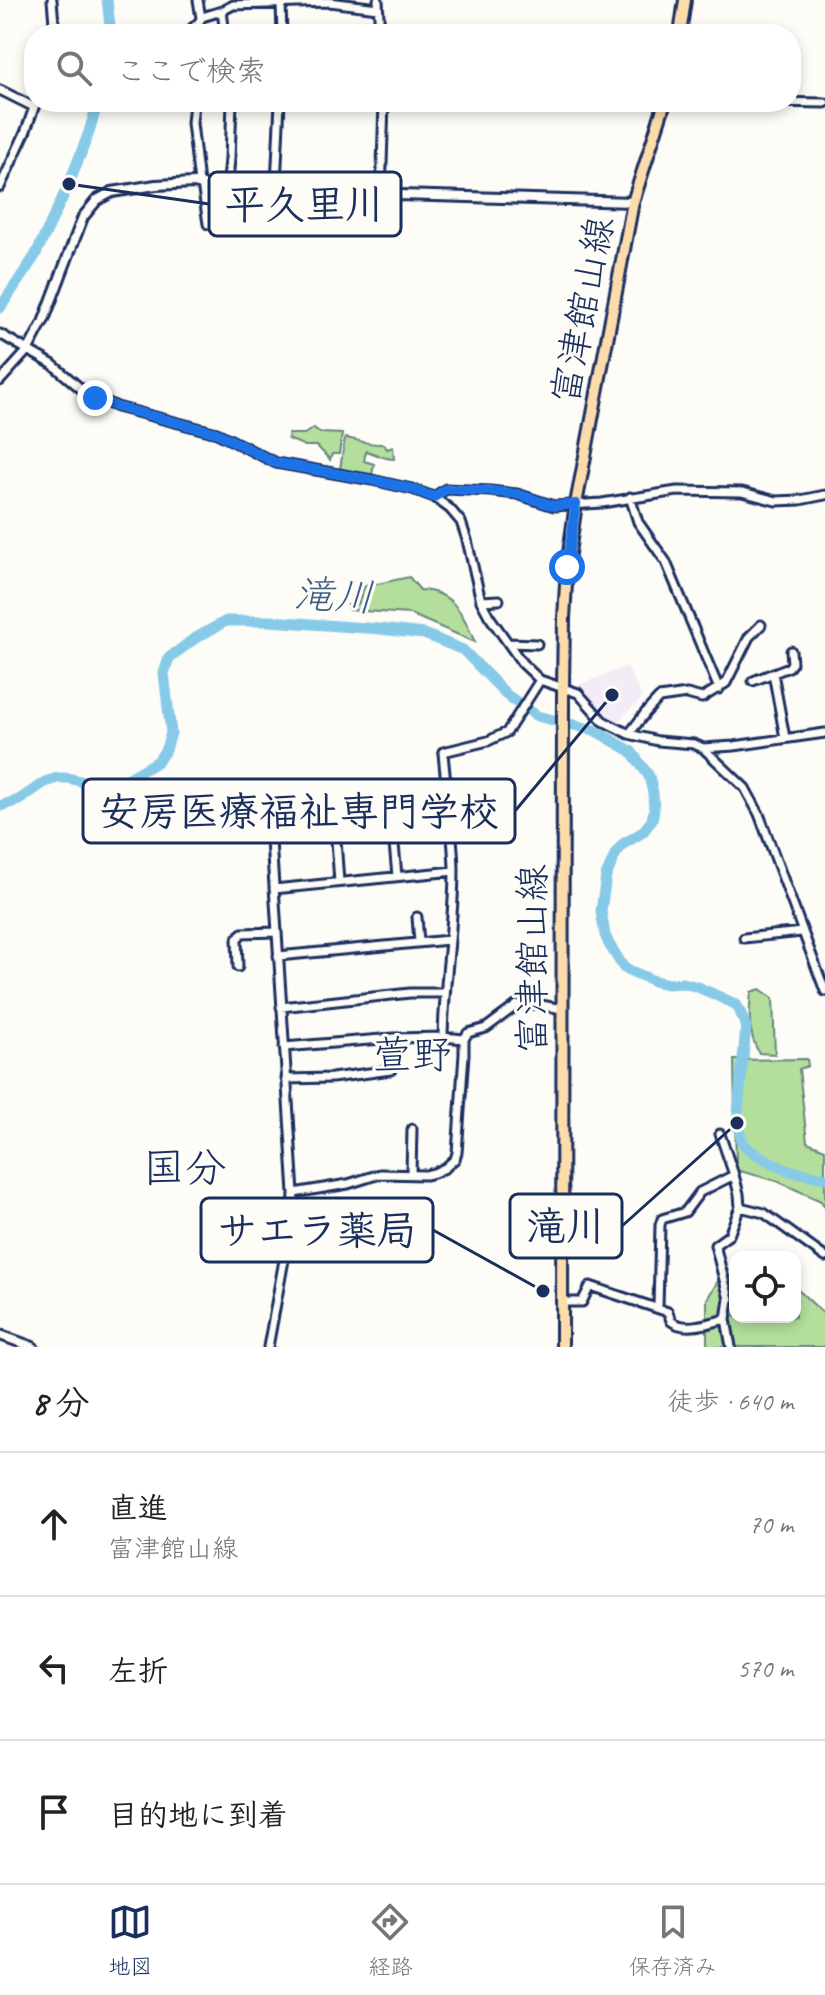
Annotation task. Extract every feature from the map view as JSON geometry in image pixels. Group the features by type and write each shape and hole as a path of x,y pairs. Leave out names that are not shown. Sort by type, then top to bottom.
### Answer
{"main road":[{"path":"681,24 685,0"},
{"name":"富津館山線","path":"562,1347 563,687 567,567 633,202 662,112"}],"street":[{"path":"52,0 54,24"},
{"path":"198,0 201,18"},
{"path":"197,24 201,18 233,5 329,2 378,4 379,24"},
{"path":"281,4 282,24"},
{"path":"222,11 224,24"},
{"path":"0,90 24,100"},
{"path":"801,103 825,103"},
{"path":"0,187 32,112"},
{"path":"193,112 200,184 208,224"},
{"path":"227,191 232,112"},
{"path":"275,205 280,112"},
{"path":"381,196 384,112"},
{"path":"0,381 28,350 44,320 83,217 104,194 121,189 200,184 275,205 308,205 381,196 633,202"},
{"path":"0,334 52,364 86,393 117,407 217,433 276,463 399,486 434,497 450,509 461,522 481,601 522,663 540,680 584,698 603,721 629,734 703,748 745,788 752,799 825,991"},
{"path":"434,497 446,489 490,491 517,494 554,506 602,503 677,491 742,492 776,501 825,495"},
{"path":"630,497 638,522 666,562 719,689"},
{"path":"481,601 499,600"},
{"path":"629,734 659,698 687,694 702,698 719,689 733,672 749,637 761,625"},
{"path":"508,643 537,644"},
{"path":"753,681 789,667 792,663 791,651"},
{"path":"773,673 785,738"},
{"path":"443,1037 454,871 443,752 488,741 507,732 540,680"},
{"path":"703,748 825,733"},
{"path":"397,876 389,805 392,800 448,796"},
{"path":"268,1347 294,1193 271,822 300,814 301,806"},
{"path":"370,826 391,825"},
{"path":"336,840 339,882"},
{"path":"274,889 454,871"},
{"path":"417,917 419,942"},
{"path":"238,967 237,939 242,933 276,932"},
{"path":"744,938 802,932"},
{"path":"278,956 449,940"},
{"path":"281,1007 410,993 444,993"},
{"path":"294,1193 348,1184 380,1174 434,1173 445,1168 457,1153 464,1039 468,1033 486,1028 517,1005 536,1004 562,1009"},
{"path":"284,1047 394,1038 464,1039"},
{"path":"286,1079 332,1078 391,1070 394,1064 394,1038"},
{"path":"411,1174 412,1129"},
{"path":"720,1134 734,1175 740,1207 729,1235 715,1245 729,1299 726,1319 731,1347"},
{"path":"658,1308 662,1219 685,1212 700,1192 734,1175"},
{"path":"740,1207 764,1213 825,1257"},
{"path":"561,1302 582,1302 590,1286 668,1312 671,1321 679,1326 726,1319"},
{"path":"0,1335 33,1347"}],"shaded area":[{"path":"627,666 642,698 614,725 574,687"}],"green space":[{"path":"314,428 320,433 342,434 339,454 332,454 330,460 317,446 305,446 288,439 289,434 304,434"},
{"path":"345,438 384,444 387,449 393,447 394,459 366,451 364,461 374,464 372,475 340,469"},
{"path":"409,577 420,590 442,595 456,606 475,642 410,614 349,610 348,605 358,604 364,587 374,582 377,584"},
{"path":"760,989 773,998 775,1054 759,1053 751,1031 751,992"},
{"path":"807,1059 808,1066 799,1069 807,1142 825,1149 825,1207 821,1201 777,1181 736,1170 734,1060"},
{"path":"729,1276 729,1323 801,1323 801,1293 825,1315 825,1347 707,1347 707,1299 718,1281"}],"waterway":[{"path":"107,0 110,24"},
{"path":"0,308 35,256 69,184 95,112"},
{"name":"滝川","path":"0,806 19,800 45,782 57,778 96,785 126,780 158,761 171,733 164,673 169,658 226,621 270,621 424,634 463,650 507,695 537,716 594,730 631,751 649,776 653,793 652,820 643,832 623,844 606,876 601,911 605,935 624,968 654,981 698,987 735,1004 746,1027 737,1123 742,1141 756,1154 786,1170 825,1178"}],"place":[{"name":"平久里川","path":"69,184"},
{"name":"安房医療福祉専門学校","path":"612,695"},
{"name":"滝川","path":"737,1123"},
{"name":"サエラ薬局","path":"543,1291"}],"district":[{"name":"萱野","path":"412,1054"},
{"name":"国分","path":"185,1167"}],"route":[{"path":"95,398 117,407 217,433 276,463 372,480 434,497 446,489 490,491 517,494 554,506 576,504 567,567"}]}
